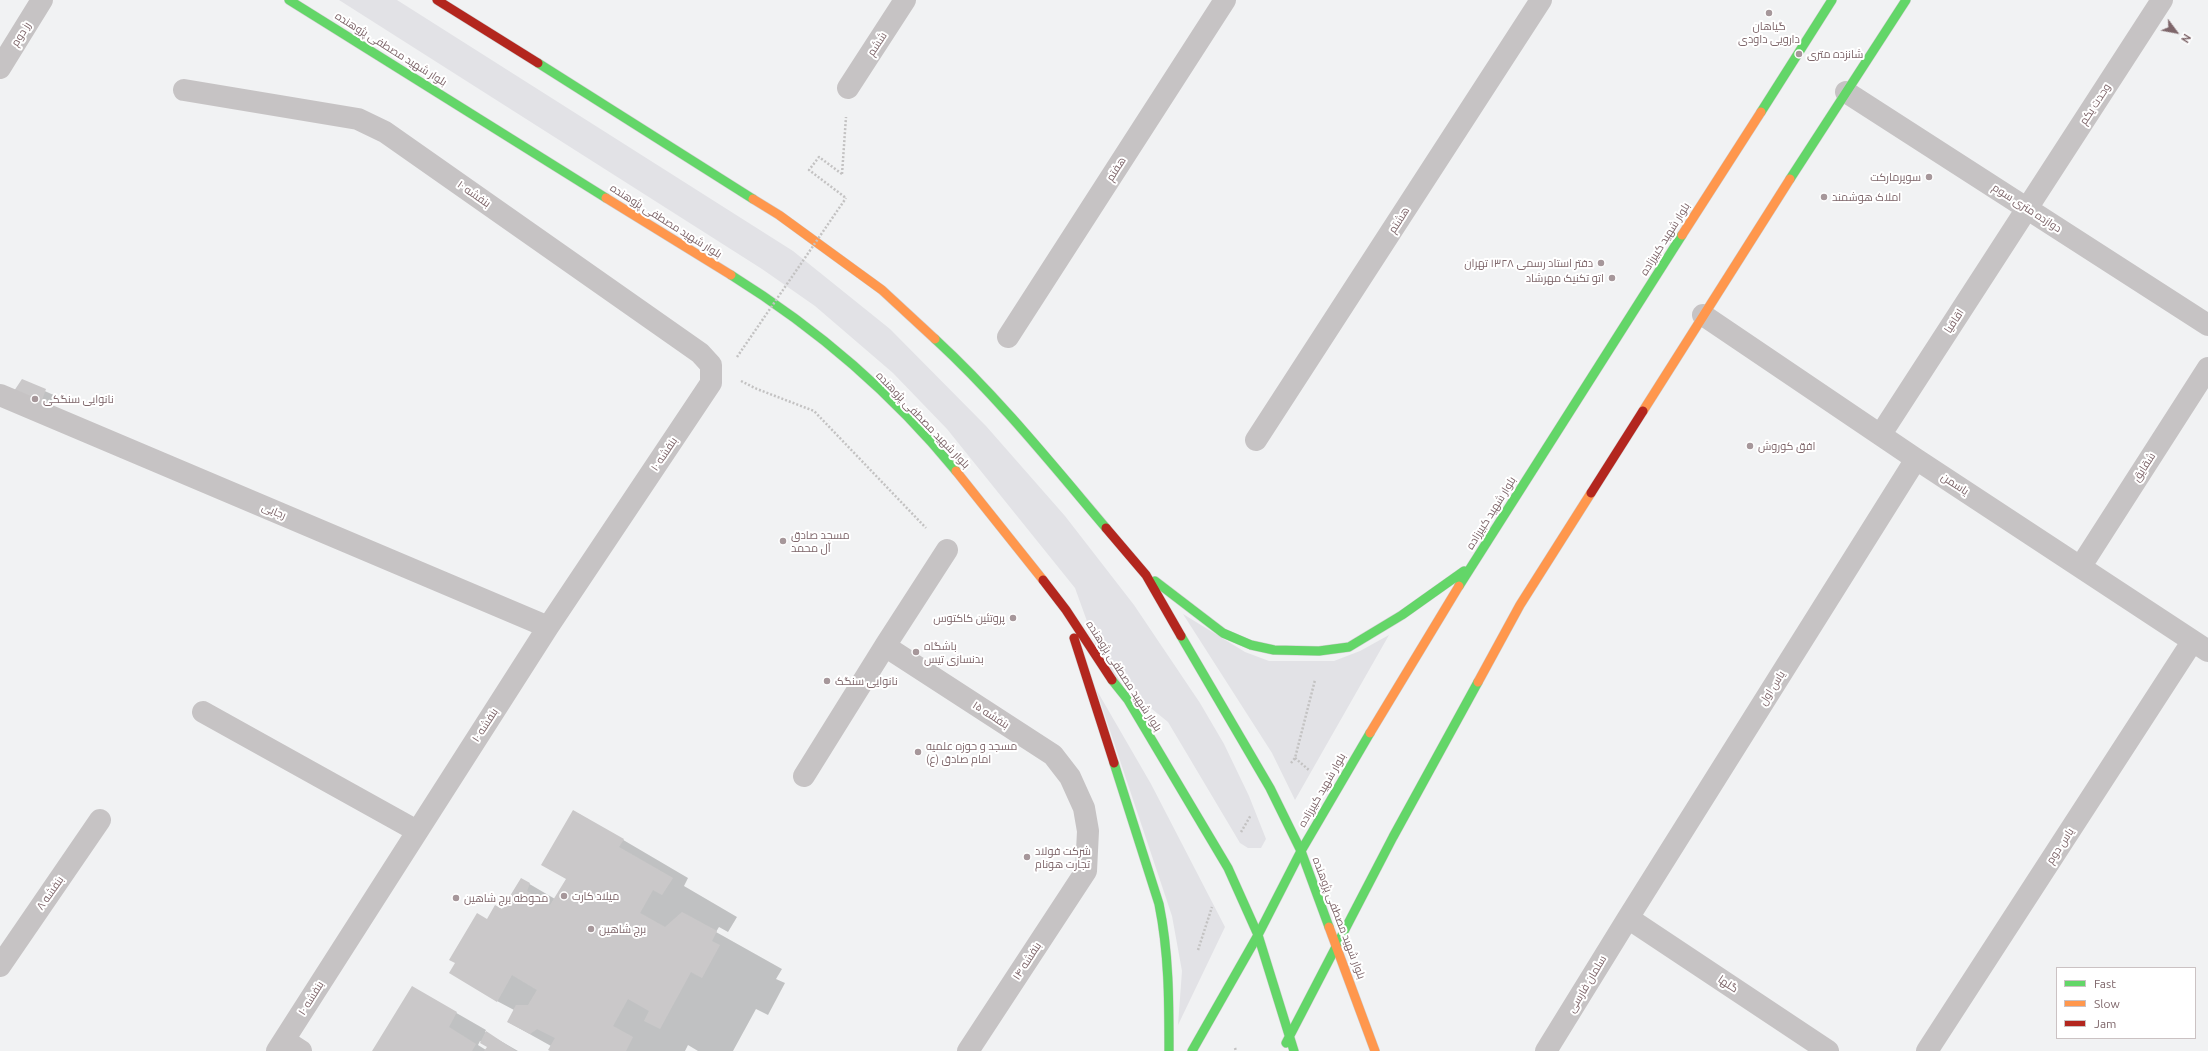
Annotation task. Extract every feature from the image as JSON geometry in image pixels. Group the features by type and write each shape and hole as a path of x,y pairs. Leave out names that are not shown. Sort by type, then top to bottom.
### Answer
{"main road":[{"name":"بلوار شهید مصطفی پژوهنده","path":"289,0 737,279 831,345 887,396 944,456 1066,610 1105,672 1128,700 1228,868 1258,935 1294,1051"},
{"name":"بلوار شهید مصطفی پژوهنده","path":"437,0 779,215 882,290 971,375 1024,432 1146,575 1270,788 1301,851 1375,1051"},
{"name":"بلوار شهید کبیرزاده","path":"1192,1051 1258,935 1301,851 1335,791 1472,565 1832,0"},
{"path":"1282,1051 1393,837 1520,605 1703,315 1906,0"},
{"path":"1146,575 1223,633 1251,645 1274,650 1319,650 1349,647 1402,615 1472,565"},
{"path":"1066,610 1111,758 1159,904 1166,936 1168,957 1169,1051"}],"street":[{"name":"رز دوم","path":"0,68 42,0"},
{"name":"ششم","path":"848,88 905,0"},
{"name":"هفتم","path":"1008,337 1225,0"},
{"name":"هشتم","path":"1256,440 1541,0"},
{"name":"وحدت یکم","path":"2027,208 2162,0"},
{"name":"بنفشه ۱۰","path":"184,90 358,119 385,132 693,349 711,365 711,383 548,627 417,831 287,1047"},
{"name":"دوازده متری سوم","path":"1846,92 2208,325"},
{"name":"اقاقیا","path":"1881,434 2027,208"},
{"name":"یاسمن","path":"1703,315 1916,459 2081,566 2200,646"},
{"name":"شقایق","path":"2081,566 2208,368"},
{"name":"رجایی","path":"0,395 548,627"},
{"name":"یاس اول","path":"1628,918 1916,459"},
{"path":"804,776 947,550"},
{"name":"بنفشه ۱۵","path":"885,646 1053,755 1070,777 1084,808 1088,831 1086,871"},
{"name":"یاس دوم","path":"1927,1051 2200,646"},
{"path":"204,712 417,831"},
{"name":"بنفشه ۸","path":"0,966 100,820"},
{"name":"بنفشه ۱۴","path":"968,1051 1086,871"},
{"name":"سلمان فارسی","path":"1546,1051 1628,918"},
{"name":"گلها","path":"1628,918 1828,1051"}],"path":[{"path":"737,357 846,198 809,170 819,157 842,174 848,88"},
{"path":"757,389 814,411 947,550"},
{"path":"1287,766 1295,758 1316,675"},
{"path":"1295,758 1310,771"},
{"path":"1238,836 1253,811"},
{"path":"1196,955 1213,905"}],"shaded area":[{"path":"339,0 397,0 793,251 890,329 986,426 1065,516 1134,605 1200,703 1224,744 1249,796 1266,839 1261,848 1248,848 1240,843 1168,722 1105,671 1075,588 947,429 893,373 815,306 762,269"},
{"path":"1183,614 1245,652 1269,661 1334,661 1360,651 1389,635 1295,800 1272,753"},
{"path":"1096,689 1151,784 1225,927 1178,1025 1182,971 1172,916"}],"building":[{"name":"نانوایی سنگکی","path":"22,379 46,389 40,406 14,391"},
{"name":"برج شاهین","path":"573,810 624,839 619,847 673,878 662,895 653,890 640,913 665,927 682,912 717,931 712,941 720,945 702,978 691,972 660,1029 644,1021 649,1011 628,999 613,1026 633,1037 626,1051 550,1051 548,1050 555,1038 537,1029 530,1034 507,1022 516,1005 528,1005 537,990 512,975 497,1002 449,973 455,963 449,960 477,913 487,919 495,905 502,909 521,878 530,883 527,891 550,905 566,879 541,865"},
{"path":"412,986 457,1012 449,1027 476,1044 472,1051 372,1051"},
{"path":"486,1031 516,1051 484,1051 487,1047 480,1043"}],"traffic: fast":[{"path":"289,0 606,198"},
{"path":"1761,112 1832,0"},
{"path":"1790,179 1906,0"},
{"path":"538,63 753,199"},
{"path":"1459,586 1682,235"},
{"path":"731,275 793,317 852,364 906,415 956,471"},
{"path":"935,339 1002,407 1106,528"},
{"path":"1155,581 1223,633 1251,645 1274,650 1319,651 1349,647 1402,615 1464,571"},
{"path":"1181,636 1270,788 1301,851 1329,927"},
{"path":"1112,680 1128,700 1228,868 1258,935 1294,1051"},
{"path":"1286,1043 1393,837 1478,682"},
{"path":"1192,1051 1258,935 1301,851 1370,733"},
{"path":"1114,763 1159,904 1167,959 1169,1051"}],"traffic: slow":[{"path":"1682,235 1761,112"},
{"path":"1643,411 1790,179"},
{"path":"606,198 731,275"},
{"path":"753,199 779,215 882,290 935,339"},
{"path":"956,471 1043,580"},
{"path":"1478,682 1520,605 1591,493"},
{"path":"1370,733 1459,586"},
{"path":"1329,927 1375,1051"}],"traffic: jam":[{"path":"437,0 538,63"},
{"path":"1591,493 1643,411"},
{"path":"1106,528 1146,575 1181,636"},
{"path":"1043,580 1066,610 1112,680"},
{"path":"1074,638 1114,763"}],"place":[{"name":"گیاهان دارویی داودی","path":"1769,13"},
{"name":"شانزده متری","path":"1799,54"},
{"name":"سوپرمارکت","path":"1929,177"},
{"name":"املاک هوشمند","path":"1824,197"},
{"name":"دفتر استاد رسمی ۱۳۲۸ تهران","path":"1601,263"},
{"name":"اتو تکنیک مهرشاد","path":"1612,278"},
{"name":"نانوایی سنگکی","path":"35,399"},
{"name":"افق کوروش","path":"1750,446"},
{"name":"مسجد صادق آل محمد","path":"783,541"},
{"name":"پروتئین کاکتوس","path":"1013,618"},
{"name":"باشگاه بدنسازی تیس","path":"916,652"},
{"name":"نانوایی سنگک","path":"827,681"},
{"name":"مسجد و حوزه علمیه امام صادق (ع)","path":"918,752"},
{"name":"شرکت فولاد تجارت هونام","path":"1027,857"},
{"name":"میلاد کارت","path":"564,896"},
{"name":"محوطه برج شاهین","path":"456,898"},
{"name":"برج شاهین","path":"591,929"}]}
